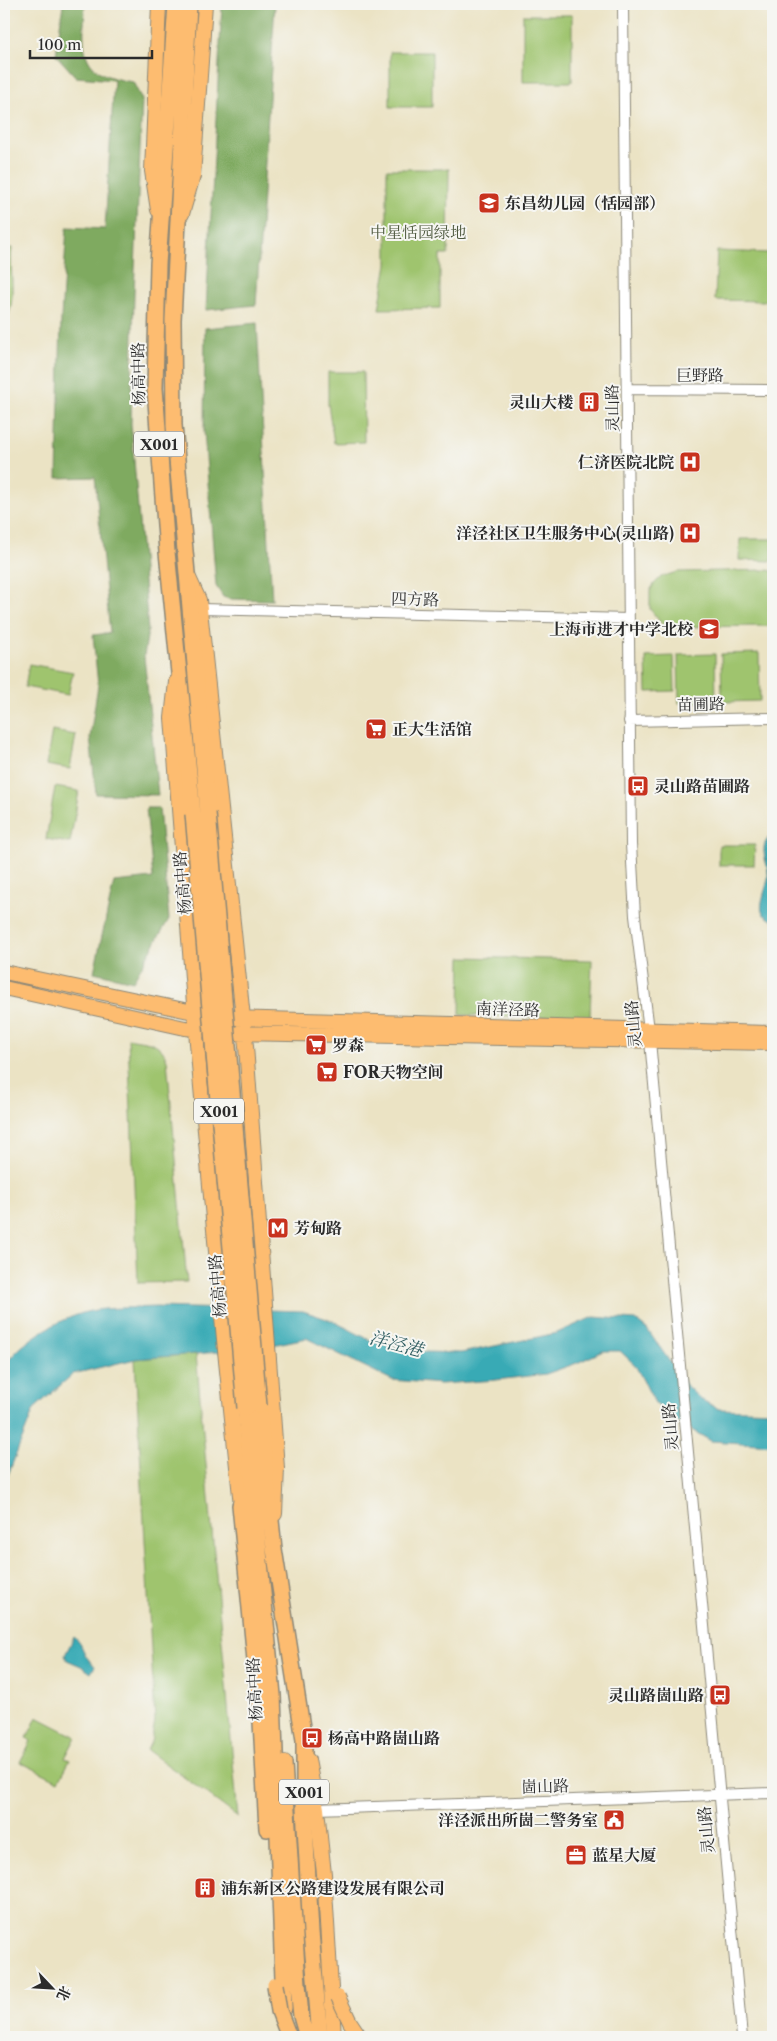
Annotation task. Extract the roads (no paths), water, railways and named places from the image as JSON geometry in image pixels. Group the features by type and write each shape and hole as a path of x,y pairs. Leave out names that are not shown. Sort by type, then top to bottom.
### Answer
{"highway":[{"name":"杨高中路","path":"176,4 155,328 155,388 178,664 200,813"},
{"name":"杨高中路","path":"189,4 183,154 173,320 174,425 186,570 200,813 252,1407 273,1695 287,2037"},
{"name":"杨高中路","path":"252,1407 304,1740 304,1808 320,2037"},
{"path":"240,1504 261,1722 278,2011 287,2037"},
{"path":"273,1695 286,1780 298,1984 301,2016 307,2037"},
{"path":"281,2037 285,2018"}],"main road":[{"name":"X001","path":"159,4 152,171 161,224"},
{"name":"杨高中路","path":"177,229 193,176 205,4"},
{"name":"杨高中路","path":"186,570 199,600 244,1034 277,1468 274,1549"},
{"name":"X001","path":"178,664 172,718 195,1008"},
{"path":"4,972 195,1008 242,1019"},
{"path":"4,988 196,1029 244,1034"},
{"name":"杨高中路","path":"195,1008 240,1504 255,1580 275,1758"},
{"name":"南洋泾路","path":"242,1019 773,1043"},
{"name":"南洋泾路","path":"244,1034 649,1036 773,1033"},
{"path":"304,1740 317,1808"},
{"name":"X001","path":"317,1808 324,1874 334,2037"},
{"path":"328,1954 338,1997 350,2022 360,2037"}],"street":[{"name":"灵山路","path":"623,4 632,880 674,1298 718,1795 742,2037"},
{"name":"巨野路","path":"627,389 773,390"},
{"name":"四方路","path":"200,609 629,619"},
{"name":"苗圃路","path":"629,720 773,718"},
{"name":"崮山路","path":"317,1808 773,1793"}],"water":[{"path":"773,834 771,854 773,859 773,921 763,914 761,907 768,879 764,850 765,844"},
{"path":"156,1307 303,1311 333,1321 376,1343 425,1352 461,1353 557,1333 593,1317 635,1320 647,1329 687,1386 700,1399 719,1409 773,1411 773,1445 711,1441 674,1420 655,1403 635,1365 620,1351 603,1351 546,1374 441,1384 392,1380 306,1338 263,1347 231,1351 135,1359 73,1374 34,1409 4,1485 4,1366 30,1340 51,1326 74,1316 101,1309"},
{"path":"74,1637 95,1666 91,1673 67,1660 65,1655"}],"place":[{"name":"东昌幼儿园（恬园部）","path":"489,203"},
{"name":"灵山大楼","path":"589,402"},
{"name":"仁济医院北院","path":"690,462"},
{"name":"洋泾社区卫生服务中心(灵山路)","path":"690,533"},
{"name":"上海市进才中学北校","path":"709,629"},
{"name":"正大生活馆","path":"376,729"},
{"name":"灵山路苗圃路","path":"638,786"},
{"name":"罗森","path":"316,1045"},
{"name":"FOR天物空间","path":"327,1072"},
{"name":"芳甸路","path":"278,1228"},
{"name":"灵山路崮山路","path":"720,1695"},
{"name":"杨高中路崮山路","path":"312,1738"},
{"name":"洋泾派出所崮二警务室","path":"614,1820"},
{"name":"蓝星大厦","path":"576,1855"},
{"name":"浦东新区公路建设发展有限公司","path":"205,1888"}],"park label":[{"name":"中星恬园绿地","path":"418,232"}],"water label":[{"name":"洋泾港","path":"396,1344"}]}
